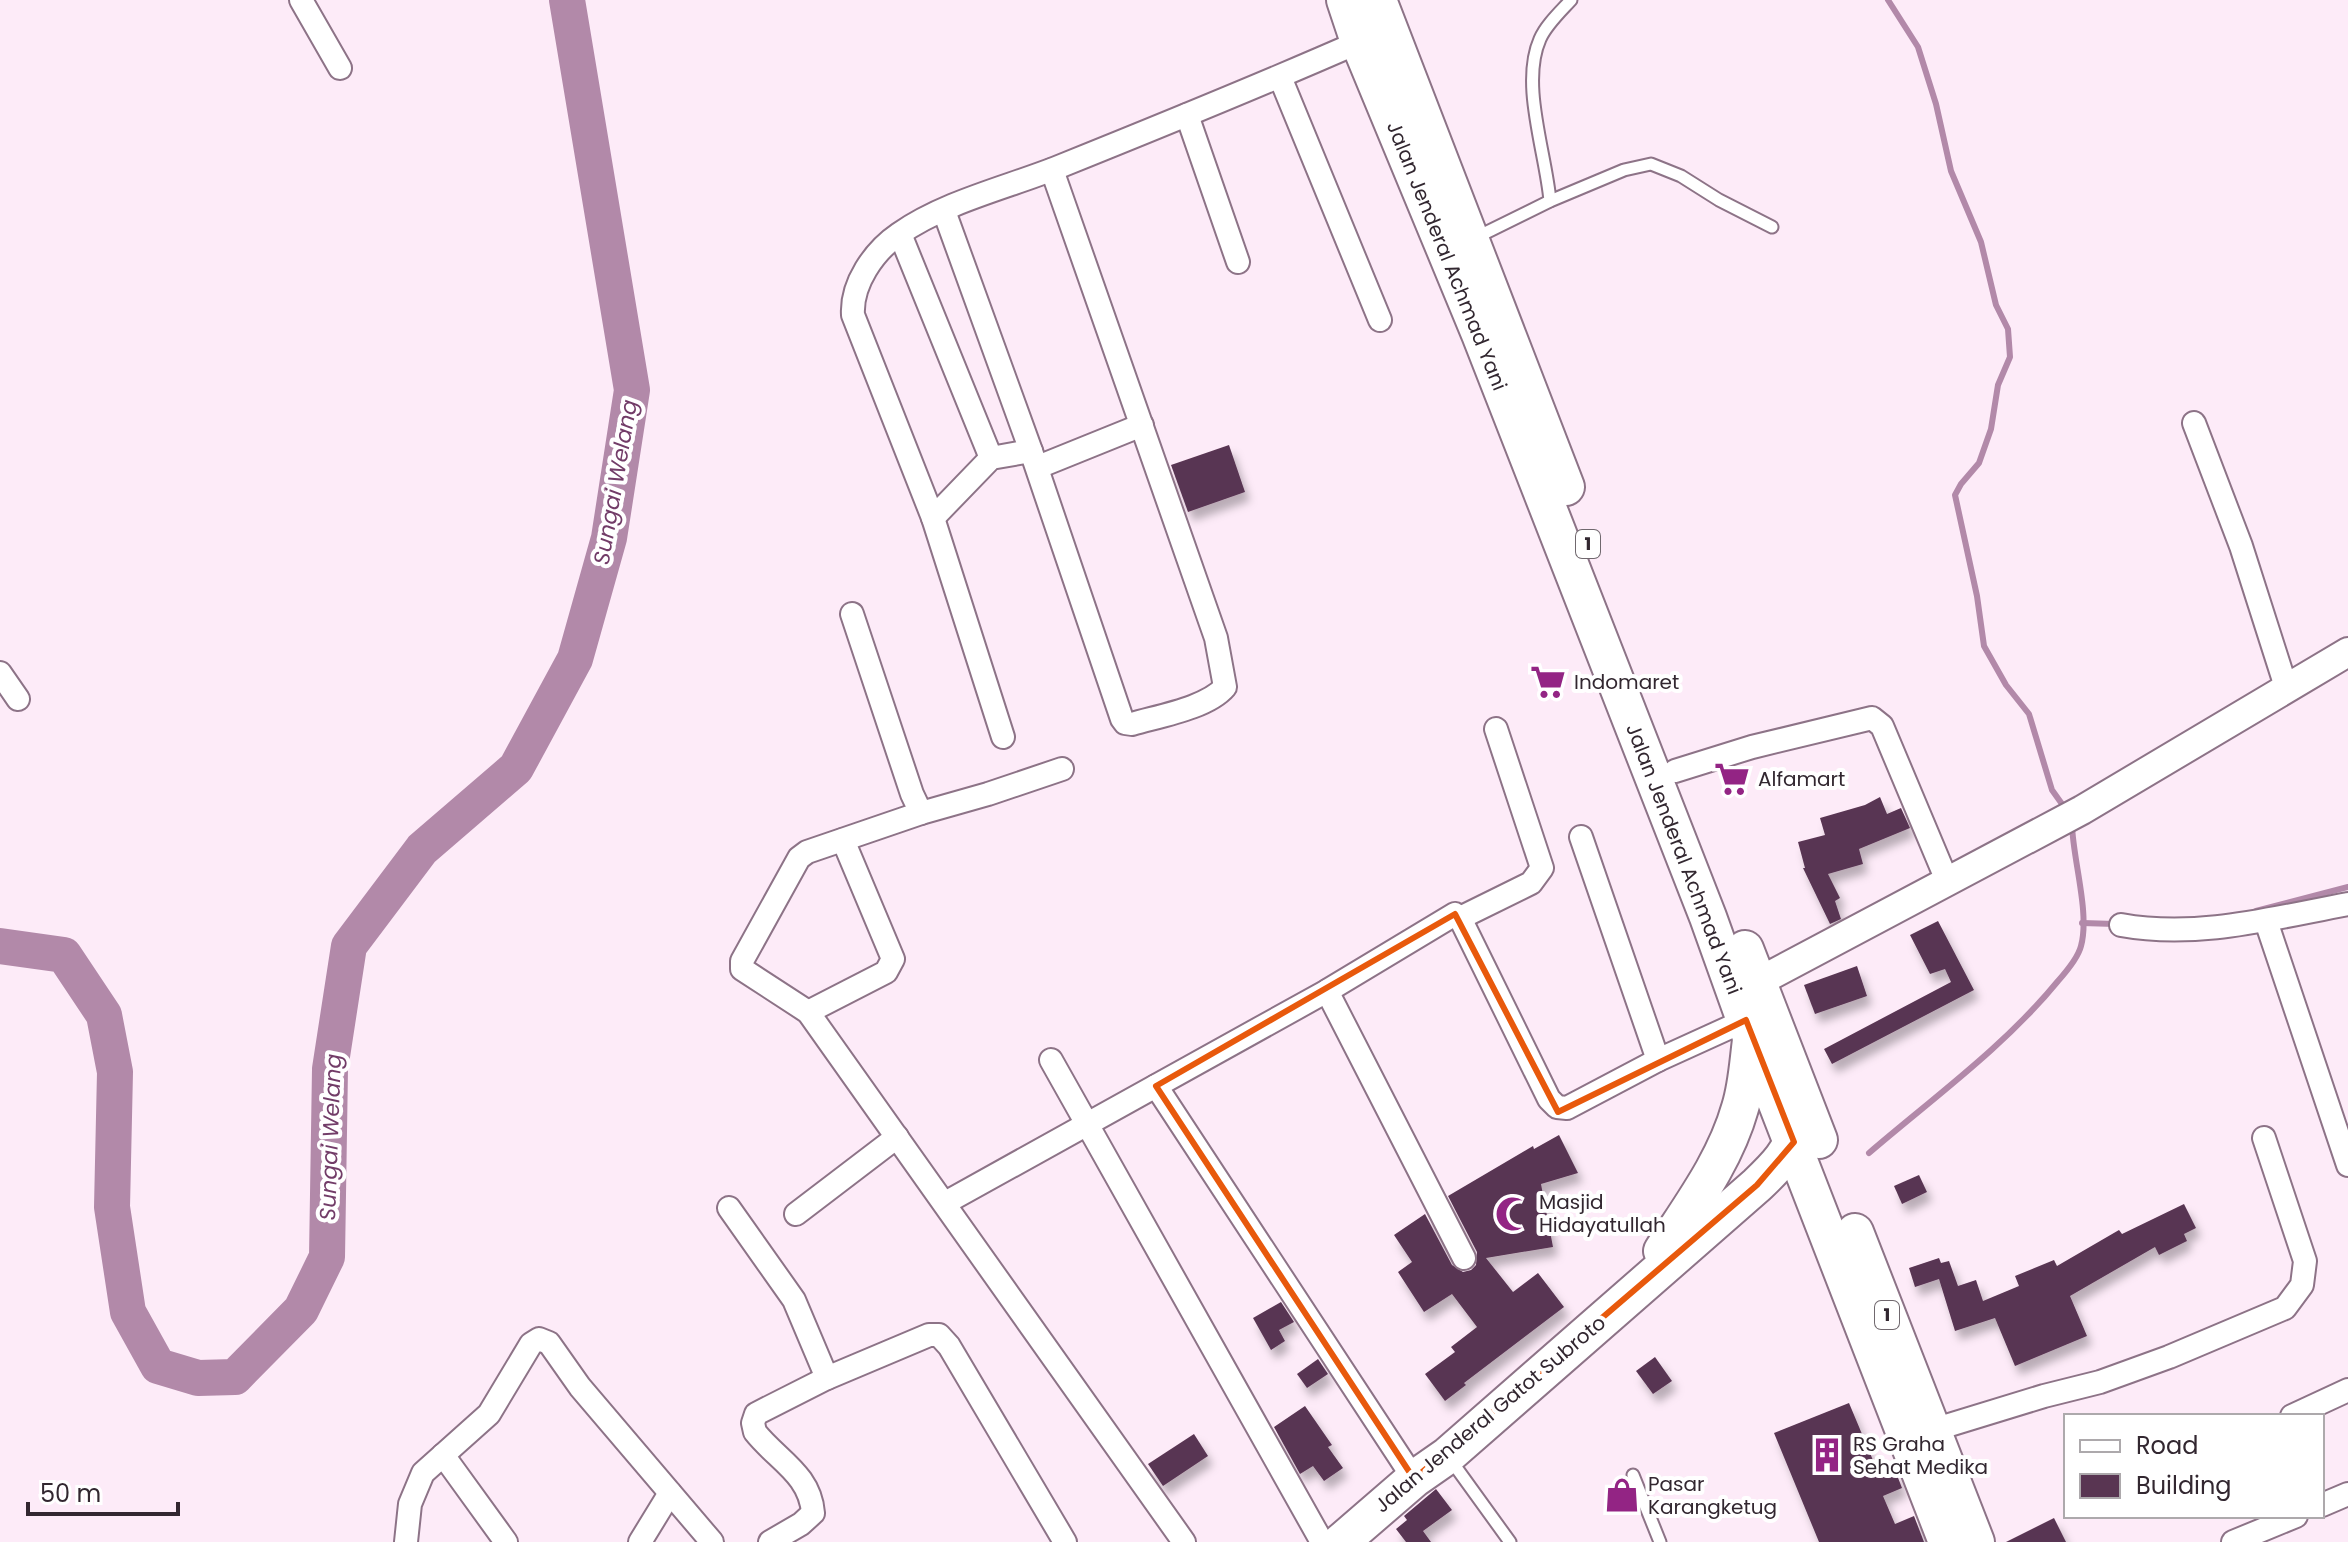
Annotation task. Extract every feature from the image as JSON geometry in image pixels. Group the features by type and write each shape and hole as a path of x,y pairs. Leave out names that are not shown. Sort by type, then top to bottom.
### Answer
{"highway":[{"name":"Jalan Jenderal Achmad Yani","path":"1345,0 1359,42 1458,245 1675,771 1976,1542"},
{"name":"Jalan Jenderal Achmad Yani","path":"1378,0 1458,245 1748,1029 1947,1542"},
{"name":"Jalan Jenderal Gatot Subroto","path":"1639,1286 1717,1166 1740,1110 1748,1073 1748,1029"},
{"path":"1794,1142 1799,1120 1799,1087"},
{"name":"Jalan Jenderal Gatot Subroto","path":"1341,1542 1414,1479 1447,1456 1757,1185 1785,1158 1794,1142"}],"street":[{"path":"301,0 340,68"},
{"path":"1003,737 933,518 853,315 852,300 861,277 900,234 944,211 1052,170 1359,42"},
{"path":"1280,77 1380,320"},
{"path":"1187,115 1238,262"},
{"path":"944,211 1035,459 1122,719 1132,724 1201,703 1225,687 1216,638 1052,170"},
{"path":"900,234 991,458"},
{"path":"2194,423 2241,546 2286,687"},
{"path":"933,518 991,458 1035,459 1142,425"},
{"path":"852,614 921,813"},
{"path":"1758,982 2070,816 2348,652"},
{"path":"0,673 18,699"},
{"path":"1675,771 1752,747 1872,718 1882,726 1948,883"},
{"path":"1460,918 1531,883 1542,868 1496,729"},
{"path":"1062,769 807,852 799,858 741,965 747,975 796,1001 808,1012 1184,1542"},
{"path":"1581,837 1658,1060"},
{"path":"808,1012 886,972 893,959 843,840"},
{"path":"2121,925 2175,931 2266,921 2348,904"},
{"path":"945,1203 1327,991 1455,914 1460,918 1549,1099 1557,1107 1567,1108 1658,1060 1748,1029"},
{"path":"2266,921 2348,1165"},
{"path":"1327,991 1464,1258"},
{"path":"1051,1060 1322,1542"},
{"path":"1156,1086 1414,1479"},
{"path":"796,1214 897,1137"},
{"path":"1933,1430 2100,1382 2169,1357 2285,1308 2302,1285 2305,1261 2264,1138"},
{"path":"729,1208 794,1300 827,1378"},
{"path":"770,1542 808,1519 813,1513 812,1502 802,1478 755,1432 753,1423 756,1414 827,1378 929,1335 939,1335 949,1346 1065,1542"},
{"path":"406,1542 410,1504 423,1473 489,1414 531,1344 535,1340 545,1340 580,1387 712,1542"},
{"path":"2296,1414 2348,1390"},
{"path":"443,1455 506,1542"},
{"path":"640,1542 670,1493"},
{"path":"2324,1504 2348,1494"},
{"path":"2233,1542 2291,1518"}],"lane":[{"path":"1550,201 1548,174 1532,95 1533,60 1540,37 1571,0"},
{"path":"1458,245 1550,201 1624,170 1651,164 1681,176 1772,227"},
{"path":"1447,1456 1510,1542"},
{"path":"1633,1475 1660,1542"}],"highlighted area":[{"path":"1455,914 1558,1112 1746,1020 1794,1142 1757,1185 1414,1479 1156,1086"}],"building":[{"path":"1229,445 1245,492 1188,512 1171,465"},
{"path":"1880,797 1887,814 1901,808 1910,828 1859,849 1863,864 1828,874 1840,898 1835,901 1841,919 1830,924 1803,868 1798,842 1825,835 1820,818 1865,805"},
{"path":"1938,921 1974,990 1832,1064 1824,1049 1951,982 1945,969 1930,974 1910,935"},
{"path":"1857,966 1867,996 1815,1014 1804,985"},
{"path":"1559,1135 1578,1173 1541,1184 1553,1247 1486,1258 1513,1292 1538,1273 1564,1307 1445,1401 1425,1374 1455,1352 1451,1347 1477,1327 1452,1294 1424,1312 1398,1272 1412,1262 1394,1235 1425,1214 1452,1265 1463,1272 1471,1270 1476,1265 1477,1252 1448,1196 1533,1146 1534,1149"},
{"path":"1919,1175 1927,1192 1902,1204 1894,1186"},
{"path":"2184,1204 2196,1228 2184,1234 2187,1241 2159,1255 2155,1247 2070,1296 2087,1336 2015,1366 1995,1318 1955,1331 1939,1279 1915,1287 1909,1268 1939,1258 1941,1263 1949,1261 1958,1286 1976,1280 1983,1301 2019,1286 2015,1276 2054,1260 2057,1266 2119,1230 2122,1234"},
{"path":"1281,1302 1294,1322 1279,1330 1285,1341 1271,1350 1253,1318"},
{"path":"1655,1357 1672,1381 1653,1394 1636,1371"},
{"path":"1318,1359 1328,1374 1307,1388 1297,1374"},
{"name":"RS Graha Sehat Medika","path":"1849,1403 1880,1477 1895,1470 1902,1488 1883,1496 1895,1524 1914,1516 1924,1542 1819,1542 1774,1433"},
{"path":"1305,1406 1332,1445 1328,1447 1343,1468 1324,1481 1313,1466 1300,1474 1274,1427"},
{"path":"1194,1434 1208,1456 1163,1486 1148,1464"},
{"path":"1436,1489 1452,1510 1423,1531 1431,1542 1406,1542 1396,1529 1407,1520 1404,1516"},
{"path":"2054,1518 2066,1542 2006,1542"}],"waterway":[{"name":"Sungai Welang","path":"0,946 64,955 104,1015 115,1072 112,1207 128,1312 158,1366 198,1378 235,1377 301,1310 327,1257 330,1069 349,946 422,849 516,768 575,659 609,538 632,390 567,0"},
{"path":"1888,0 1918,47 1936,104 1951,171 1981,242 1996,305 2008,329 2010,357 1998,385 1991,429 1979,463 1955,495 1977,596 1984,646 2006,685 2029,714 2052,790 2067,811"},
{"path":"1869,1153 2015,1028 2075,960 2081,946 2084,918 2072,825"},
{"path":"2256,911 2348,887"},
{"path":"2082,923 2115,924"}],"place":[{"name":"Indomaret","path":"1548,682"},
{"name":"Alfamart","path":"1732,779"},
{"name":"Masjid Hidayatullah","path":"1513,1214"},
{"name":"RS Graha Sehat Medika","path":"1827,1455"},
{"name":"Pasar Karangketug","path":"1622,1495"}]}
